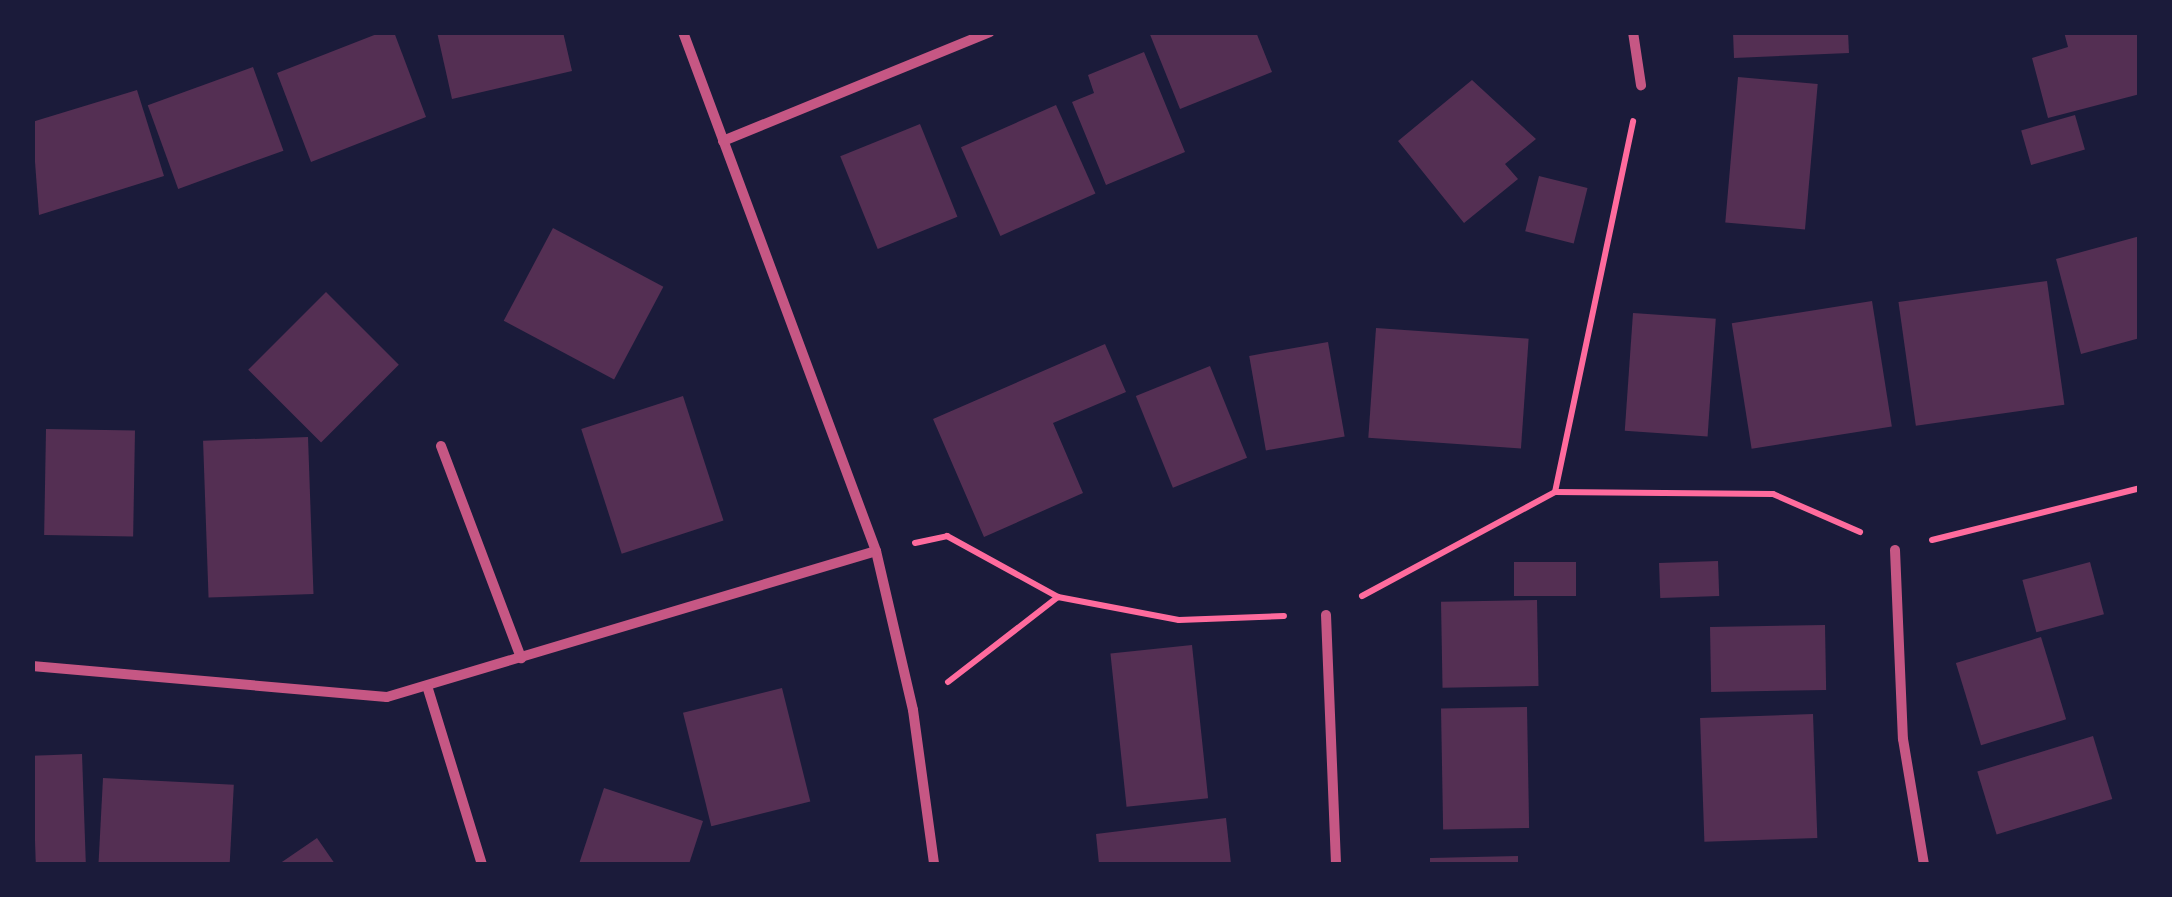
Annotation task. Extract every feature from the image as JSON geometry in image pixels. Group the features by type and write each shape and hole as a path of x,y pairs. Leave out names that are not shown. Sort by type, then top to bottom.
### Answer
{"street":[{"path":"683,32 876,551 913,710 934,864"},
{"path":"723,140 990,32"},
{"path":"1632,32 1641,84"},
{"path":"441,446 521,658"},
{"path":"1895,550 1904,740 1924,864"},
{"path":"32,666 326,697 428,689 876,551"},
{"path":"1326,615 1336,864"},
{"path":"428,689 482,864"}],"path":[{"path":"1555,492 1641,84"},
{"path":"876,551 947,536 1058,597 1179,620 1326,615 1555,492 1772,494 1895,550 2140,488"},
{"path":"913,710 1058,597"}],"building":[{"path":"382,32 394,32 426,117 311,162 277,73"},
{"path":"437,32 563,32 572,71 452,99"},
{"path":"1149,32 1256,32 1272,72 1180,109"},
{"path":"1733,32 1848,32 1849,53 1734,58"},
{"path":"2064,32 2140,32 2140,94 2048,118 2032,58 2068,47"},
{"path":"1144,52 1185,152 1106,185 1072,102 1094,93 1088,75"},
{"path":"253,67 283,151 178,189 148,105"},
{"path":"1738,77 1818,84 1805,229 1725,222"},
{"path":"1472,80 1536,139 1505,164 1518,179 1464,223 1398,141"},
{"path":"137,90 164,176 39,215 32,122"},
{"path":"1056,105 1095,194 1000,236 961,147"},
{"path":"2075,115 2085,150 2031,165 2021,130"},
{"path":"920,124 957,217 878,249 840,156"},
{"path":"1539,176 1588,188 1574,243 1525,231"},
{"path":"553,228 663,287 614,379 504,321"},
{"path":"2140,236 2140,338 2081,354 2056,259"},
{"path":"2047,281 2064,405 1916,426 1898,302"},
{"path":"326,292 399,365 321,443 248,370"},
{"path":"1872,301 1892,426 1752,449 1732,323"},
{"path":"1633,313 1716,319 1708,437 1625,431"},
{"path":"1376,328 1529,339 1521,448 1368,438"},
{"path":"1328,342 1345,437 1266,450 1249,356"},
{"path":"1105,344 1126,392 1053,423 1083,493 984,537 933,419"},
{"path":"1210,366 1247,458 1173,488 1136,396"},
{"path":"683,396 723,521 622,554 581,429"},
{"path":"46,429 135,431 133,537 44,535"},
{"path":"308,437 313,594 209,598 203,441"},
{"path":"1718,561 1719,596 1660,598 1659,563"},
{"path":"1514,562 1576,562 1576,596 1514,596"},
{"path":"2090,562 2104,614 2036,632 2022,580"},
{"path":"1537,600 1539,686 1443,688 1441,602"},
{"path":"1825,625 1826,690 1711,692 1710,627"},
{"path":"2041,637 2066,719 1981,745 1956,663"},
{"path":"1192,645 1208,798 1127,807 1110,654"},
{"path":"782,688 810,802 711,826 683,713"},
{"path":"1527,707 1529,828 1443,829 1441,709"},
{"path":"1813,714 1817,838 1704,842 1700,718"},
{"path":"2093,736 2112,799 1997,834 1977,771"},
{"path":"82,754 86,862 36,864 32,756"},
{"path":"103,778 234,785 230,864 98,864"},
{"path":"604,788 703,821 689,864 579,864"},
{"path":"1226,818 1231,864 1099,864 1096,834"},
{"path":"317,838 335,864 279,864"},
{"path":"1518,856 1518,864 1430,864 1430,858"}]}
